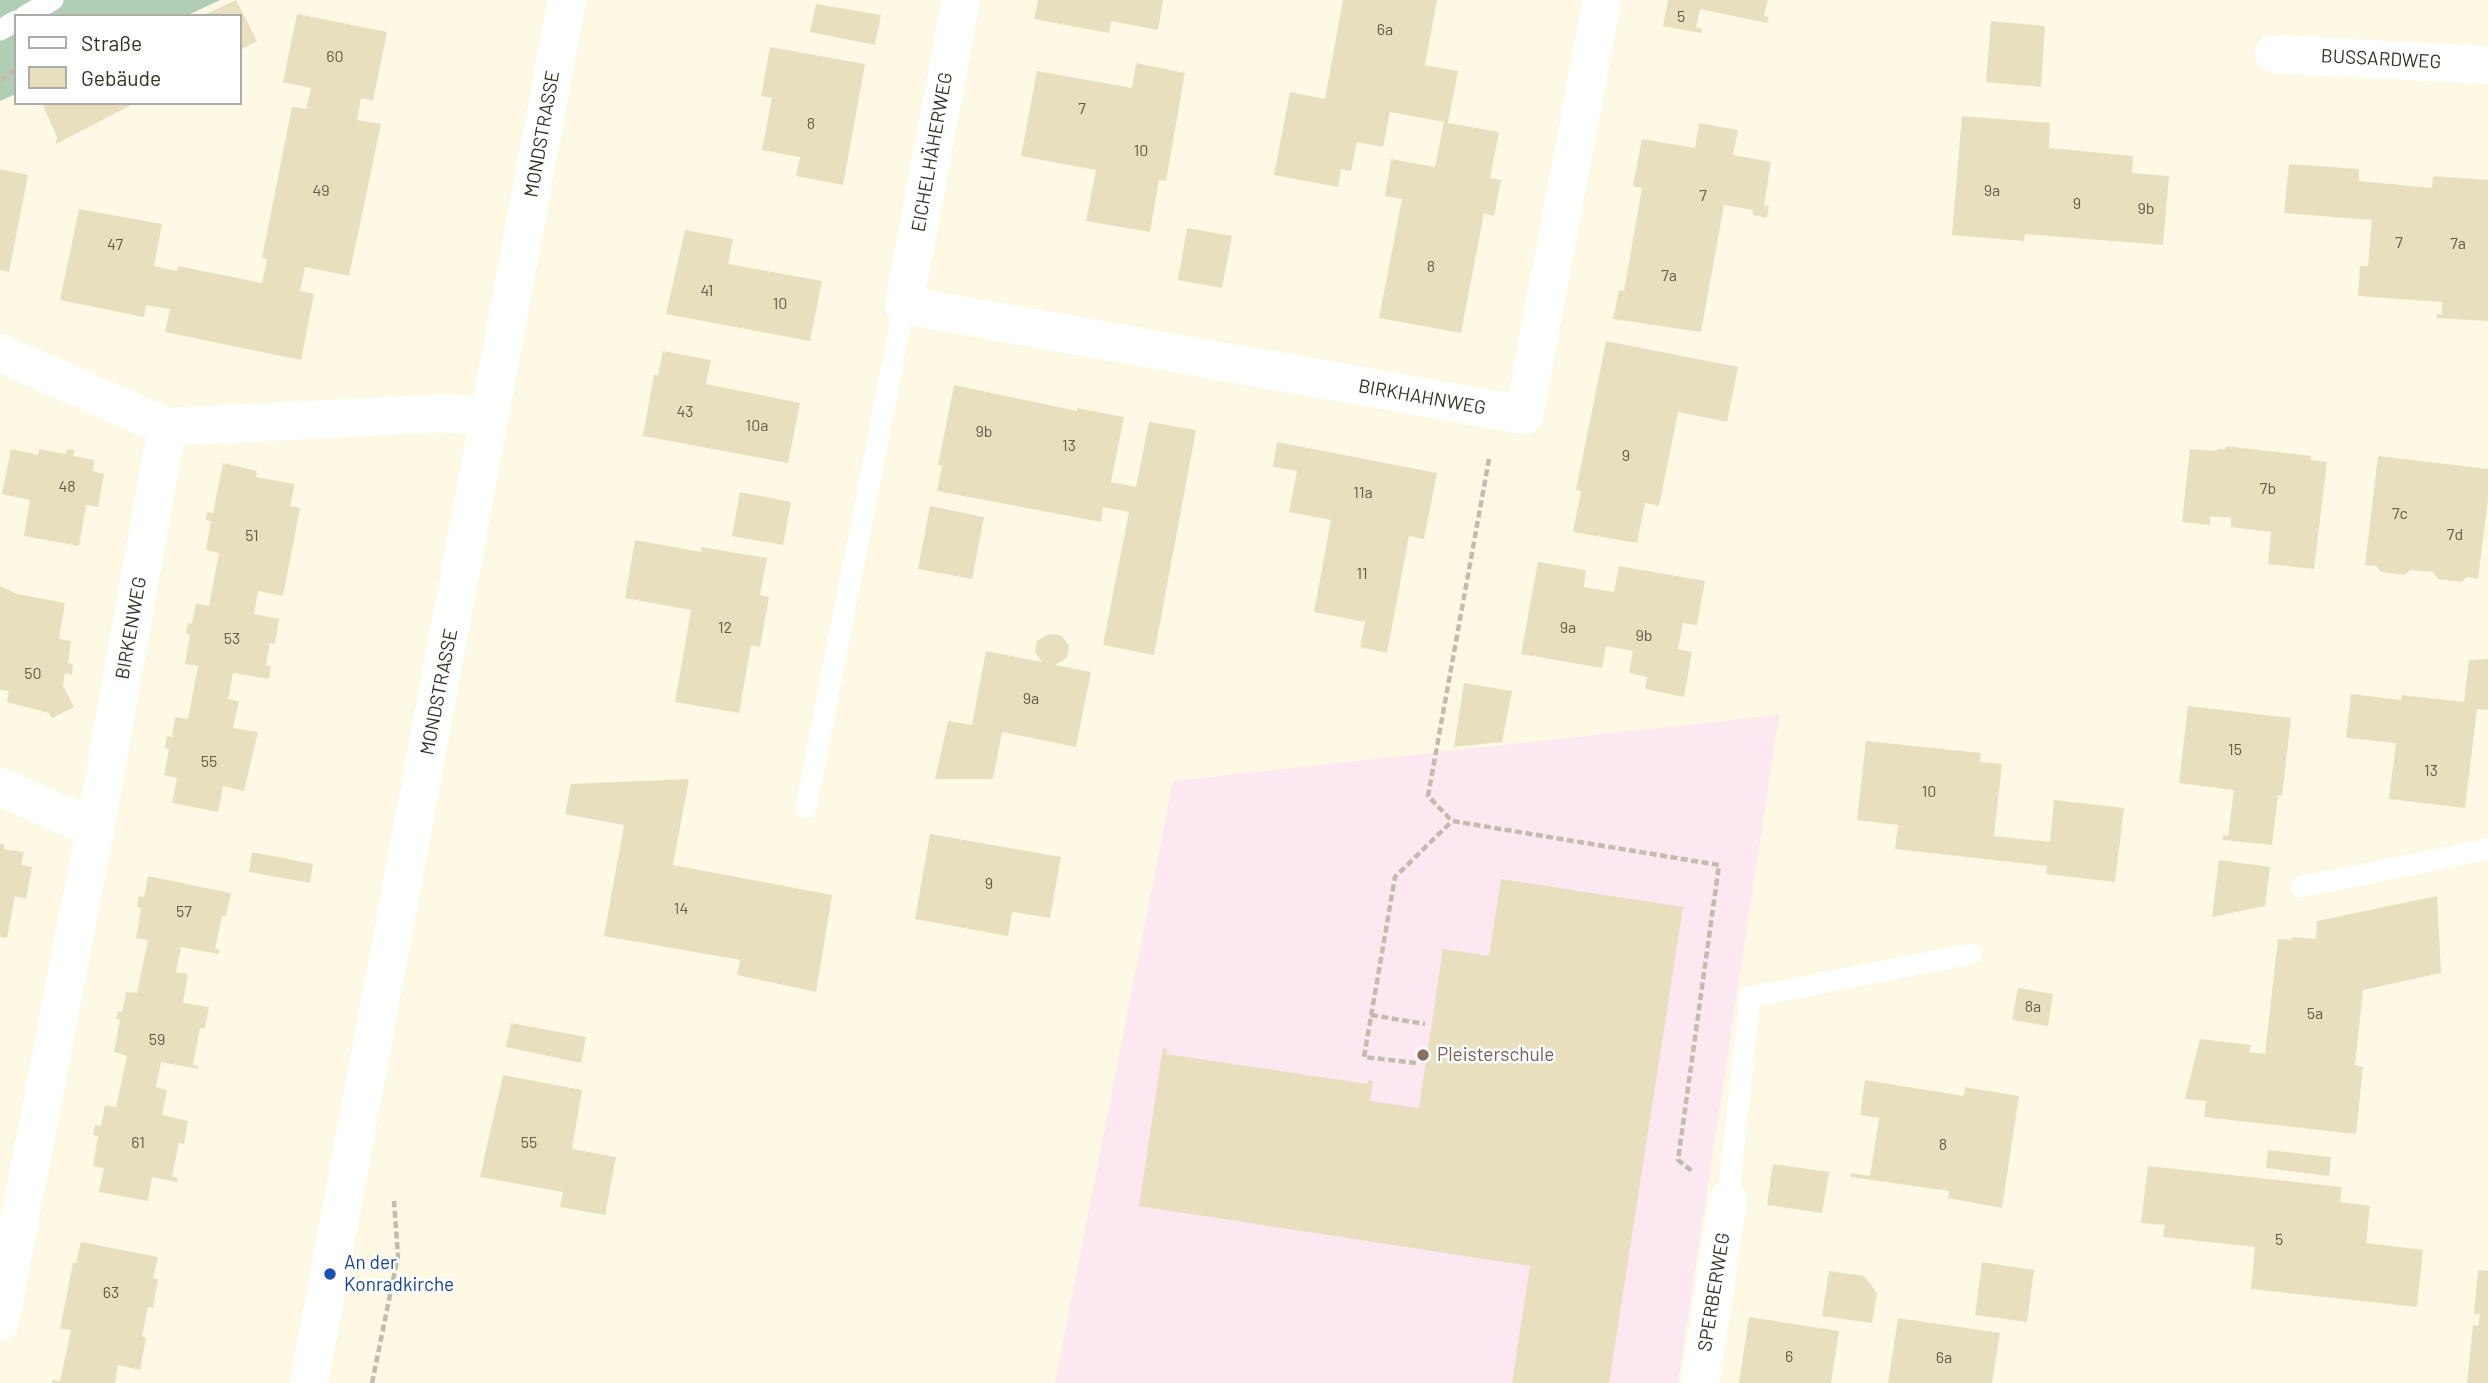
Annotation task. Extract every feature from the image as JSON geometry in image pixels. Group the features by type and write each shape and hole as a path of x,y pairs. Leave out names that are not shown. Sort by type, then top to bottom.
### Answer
{"street":[{"name":"MONDSTRASSE","path":"309,1383 567,0"},
{"name":"EICHELHÄHERWEG","path":"904,305 961,0"},
{"path":"1524,415 1602,0"},
{"name":"BUSSARDWEG","path":"2274,54 2488,65"},
{"name":"BIRKHAHNWEG","path":"904,305 1524,415"},
{"path":"0,353 167,428 450,413 489,420"},
{"name":"BIRKENWEG","path":"0,1322 10,1218 96,830 167,428"},
{"path":"0,787 96,830"},
{"name":"SPERBERWEG","path":"1700,1383 1728,1200"}],"lane":[{"path":"28,14 52,0"},
{"path":"806,808 904,305"},
{"path":"2301,887 2488,849"},
{"path":"1728,1200 1750,997 1970,954"}],"path":[{"path":"0,82 14,71"},
{"path":"1524,415 1493,437 1428,796 1452,821 1719,865 1678,1160 1728,1200"},
{"path":"1416,1063 1364,1056 1395,877 1452,821"},
{"path":"1371,1015 1425,1024"}],"shaded area":[{"name":"Pleisterschule","path":"1779,715 1678,1383 1055,1383 1173,781"}],"green space":[{"path":"0,0 220,0 190,14 14,14 14,95 0,101"}],"building":[{"path":"236,0 257,41 242,49 242,14 206,14"},
{"path":"1038,0 1163,0 1158,30 1111,21 1109,33 1034,19"},
{"path":"1343,0 1437,0 1425,65 1458,71 1448,123 1499,132 1490,178 1501,180 1494,216 1484,213 1461,333 1379,318 1402,199 1385,196 1391,159 1435,167 1444,122 1390,112 1383,147 1357,142 1351,171 1341,169 1338,187 1274,175 1290,92 1325,99"},
{"path":"1668,0 1768,0 1764,16 1769,17 1767,23 1700,9 1696,27 1702,29 1701,33 1663,26"},
{"path":"816,4 881,15 875,45 810,32"},
{"path":"297,14 387,32 373,101 361,98 357,120 381,124 349,276 305,267 300,291 314,294 301,360 165,332 170,309 146,305 144,317 60,300 79,209 162,224 154,266 177,271 178,266 262,283 267,259 262,258 292,107 306,109 311,88 283,82"},
{"path":"1991,21 2045,26 2041,87 1986,82"},
{"path":"770,47 865,64 843,185 796,176 800,157 762,150 772,98 761,96"},
{"path":"1136,63 1185,73 1166,181 1159,180 1150,232 1086,221 1096,170 1021,156 1037,71 1132,88"},
{"path":"43,105 131,105 56,144 57,137"},
{"path":"1962,116 2050,123 2049,148 2133,156 2132,173 2169,176 2163,245 2025,234 2024,241 1952,235"},
{"path":"1699,123 1738,130 1733,155 1771,162 1764,205 1769,206 1767,218 1753,215 1753,210 1724,205 1701,332 1613,319 1619,290 1624,291 1642,188 1633,186 1642,139 1695,148"},
{"path":"2289,164 2359,169 2359,181 2432,188 2433,176 2488,180 2488,321 2437,318 2437,314 2442,315 2442,302 2358,296 2360,266 2368,266 2372,220 2284,213"},
{"path":"0,169 28,175 9,272 0,270"},
{"path":"1187,228 1232,236 1222,288 1178,280"},
{"path":"685,230 733,239 728,264 822,281 810,341 666,314"},
{"path":"1606,341 1738,367 1727,422 1678,412 1659,506 1645,503 1637,543 1573,532 1581,491 1576,490"},
{"path":"663,351 711,360 706,384 800,403 788,463 643,436 654,375 658,375"},
{"path":"954,385 1077,411 1077,408 1124,417 1111,482 1136,487 1149,422 1196,430 1154,655 1103,645 1129,512 1103,507 1101,522 937,491 942,466 938,465"},
{"path":"1277,442 1437,473 1424,539 1409,536 1387,653 1360,647 1365,622 1314,612 1331,520 1289,512 1297,471 1273,467"},
{"path":"2226,446 2311,456 2311,460 2327,462 2314,569 2268,564 2271,532 2231,527 2231,518 2210,516 2210,525 2182,522 2190,449 2217,451 2225,449"},
{"path":"11,449 38,455 39,449 65,454 67,449 75,450 73,456 94,460 93,471 104,474 98,507 86,505 79,546 24,536 30,500 2,494"},
{"path":"2378,456 2488,469 2488,499 2478,579 2467,577 2461,582 2438,579 2433,572 2411,570 2404,575 2381,572 2376,566 2365,565"},
{"path":"223,463 257,471 256,477 295,484 290,506 300,508 283,596 258,591 254,614 279,619 275,644 270,643 266,665 271,666 269,679 233,673 228,699 239,701 233,728 258,732 244,791 223,786 218,812 172,803 177,778 164,775 169,749 165,748 167,736 172,737 175,717 188,719 198,666 185,664 190,634 186,634 188,623 192,624 196,603 209,606 219,553 206,550 211,521 206,520 207,512 213,513"},
{"path":"740,492 791,502 783,545 732,536"},
{"path":"930,506 984,517 972,579 918,569"},
{"path":"635,540 701,552 701,547 767,558 760,595 769,597 760,647 751,645 739,713 675,702 691,610 625,598"},
{"path":"1538,562 1586,570 1584,587 1614,592 1619,566 1705,581 1697,625 1683,623 1678,649 1692,652 1684,697 1645,689 1647,677 1629,673 1633,651 1606,646 1602,668 1521,654"},
{"path":"0,586 17,594 65,603 59,639 71,641 68,663 73,664 72,675 65,673 63,686 74,707 52,718 49,713 7,702 9,691 0,690"},
{"path":"1049,634 1062,636 1069,646 1067,658 1055,665 1091,672 1076,747 1002,732 993,779 935,779 948,721 972,725 986,651 1042,662 1035,652 1037,641"},
{"path":"2488,659 2488,710 2477,709 2465,808 2389,799 2396,743 2346,738 2351,694 2401,700 2402,695 2464,702 2469,660"},
{"path":"1464,683 1512,691 1502,742 1454,747"},
{"path":"2188,706 2291,718 2282,796 2278,795 2272,845 2223,840 2223,835 2228,836 2234,790 2179,783"},
{"path":"1866,741 1981,753 1980,762 2002,764 1994,836 2050,842 2054,800 2124,808 2115,882 2046,874 2047,866 1895,849 1898,825 1857,820"},
{"path":"689,779 673,865 832,895 816,992 737,975 740,960 604,936 624,825 565,814 571,784"},
{"path":"930,834 1061,857 1050,918 1012,912 1008,936 915,919"},
{"path":"0,844 4,844 4,849 24,852 21,865 32,867 26,899 15,896 7,938 0,937"},
{"path":"252,852 313,864 310,883 249,872"},
{"path":"2219,860 2270,867 2265,906 2212,917"},
{"path":"148,876 231,893 226,916 222,916 215,949 220,950 219,954 181,947 176,972 188,974 183,1003 209,1007 205,1028 200,1028 193,1065 198,1066 198,1069 161,1062 156,1087 167,1090 162,1115 188,1121 184,1144 179,1143 172,1177 177,1177 177,1182 152,1177 148,1201 99,1192 104,1168 93,1166 98,1136 93,1135 95,1125 101,1126 105,1105 116,1107 127,1056 114,1052 120,1020 116,1019 118,1011 122,1012 126,992 137,993 148,940 136,938 141,908 137,907 139,896 144,897"},
{"path":"1501,879 1683,907 1609,1383 1512,1383 1530,1266 1139,1206 1163,1048 1167,1049 1166,1054 1368,1084 1368,1080 1373,1081 1370,1101 1419,1108 1443,949 1489,956"},
{"path":"2437,896 2441,973 2363,990 2355,1065 2363,1067 2356,1134 2204,1117 2206,1101 2185,1099 2200,1039 2251,1045 2249,1052 2265,1054 2278,939 2316,939 2317,921"},
{"path":"2018,988 2053,994 2048,1026 2012,1020"},
{"path":"511,1023 586,1037 581,1063 506,1047"},
{"path":"503,1075 582,1090 572,1149 616,1157 605,1215 560,1207 563,1192 480,1177"},
{"path":"1865,1080 1964,1096 1965,1087 2019,1096 2002,1208 1948,1198 1949,1191 1851,1177 1851,1173 1870,1176 1879,1118 1860,1115"},
{"path":"2268,1150 2331,1157 2329,1176 2266,1168"},
{"path":"1773,1164 1829,1172 1822,1213 1767,1205"},
{"path":"2148,1166 2342,1187 2340,1202 2370,1206 2366,1243 2423,1250 2417,1307 2251,1289 2255,1247 2163,1237 2165,1225 2141,1223"},
{"path":"81,1242 158,1257 153,1278 158,1279 153,1308 148,1307 142,1336 146,1338 140,1370 118,1365 115,1383 52,1383 52,1380 60,1381 71,1330 60,1329 73,1263 76,1263"},
{"path":"1982,1262 2034,1270 2027,1322 1975,1315"},
{"path":"2478,1270 2488,1271 2488,1383 2467,1383 2473,1325 2478,1326 2480,1314 2474,1314"},
{"path":"1829,1271 1864,1276 1877,1293 1872,1323 1822,1316"},
{"path":"1749,1317 1839,1331 1831,1383 1739,1383"},
{"path":"1898,1318 2000,1333 1992,1383 1888,1383"}],"place":[{"name":"Pleisterschule","path":"1423,1055"},
{"name":"An der Konradkirche","path":"330,1274"}]}
